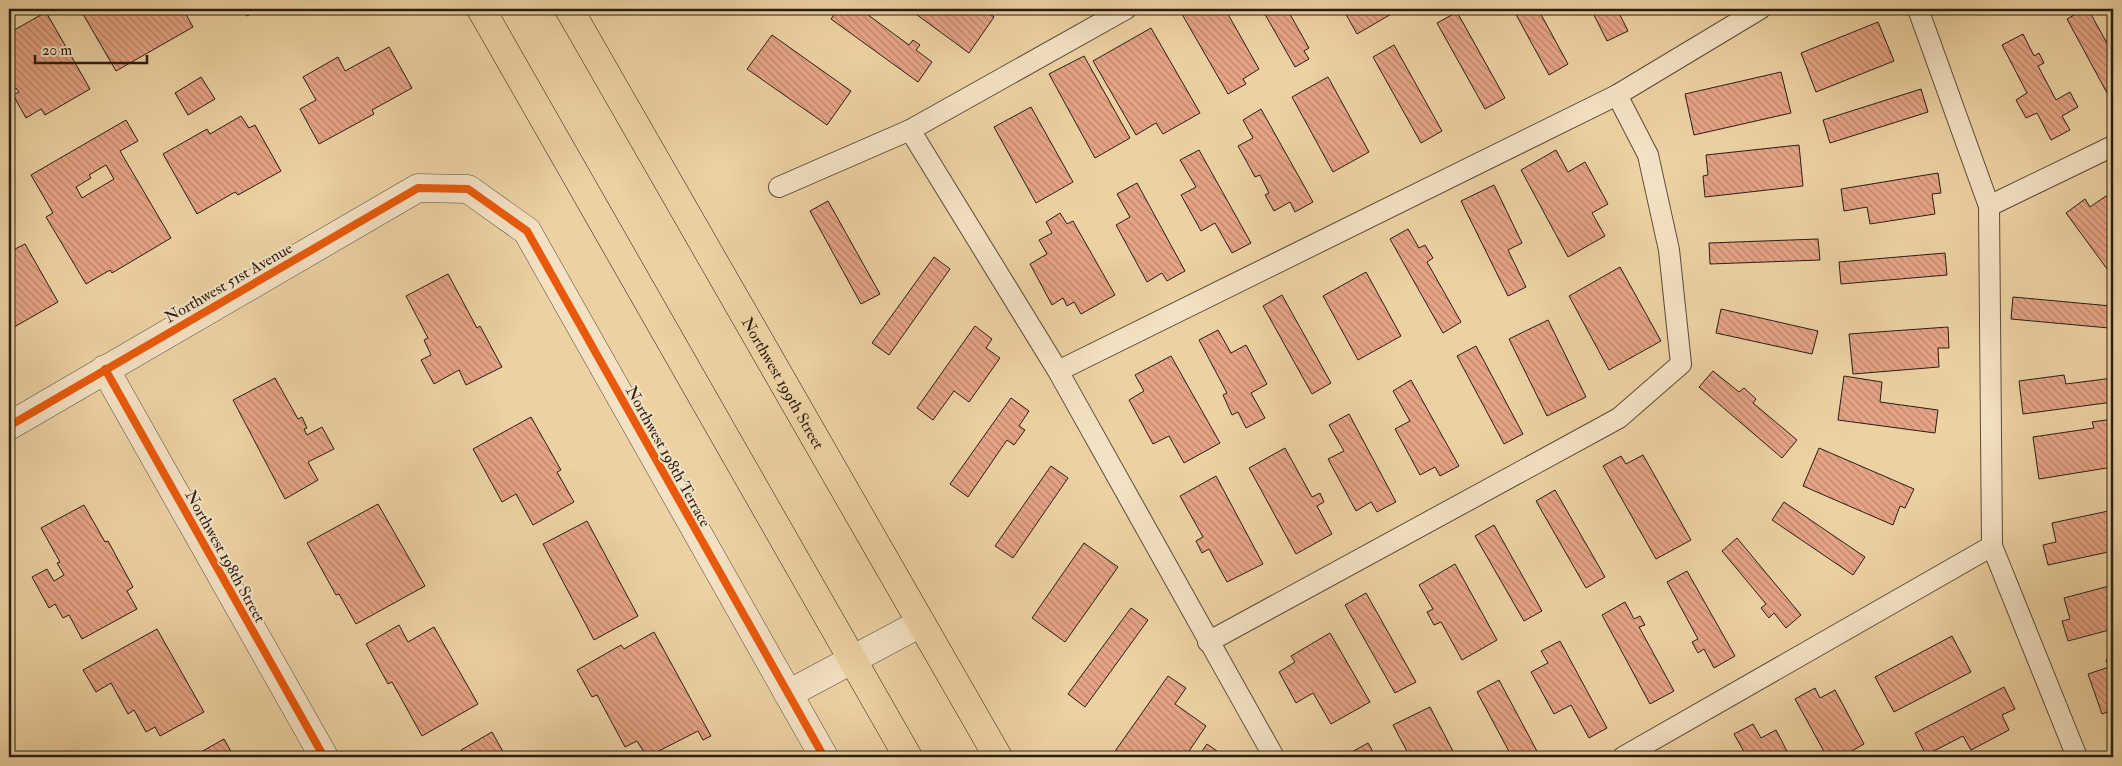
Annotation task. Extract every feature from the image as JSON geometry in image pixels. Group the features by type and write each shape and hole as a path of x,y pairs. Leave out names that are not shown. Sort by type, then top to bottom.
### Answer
{"main road":[{"path":"481,9 908,757"},
{"name":"Northwest 199th Street","path":"569,9 998,757"}],"street":[{"name":"Northwest 51st Avenue","path":"9,426 418,188 468,189"},
{"name":"Northwest 198th Terrace","path":"468,189 527,231 824,757"},
{"name":"Northwest 198th Street","path":"105,369 324,757"},
{"path":"788,694 921,622"}],"lane":[{"path":"779,187 910,130 1126,9"},
{"path":"1058,371 1617,95 1760,9"},
{"path":"1918,9 1989,206 1992,546 2076,757"},
{"path":"1208,642 1620,418 1681,364 1669,250 1648,155 1617,95"},
{"path":"910,130 1058,371 1274,757"},
{"path":"1989,206 2113,146"},
{"path":"1623,757 1992,546"}],"building":[{"path":"80,9 183,9 193,27 116,71"},
{"path":"242,9 260,9 247,16"},
{"path":"838,9 860,9 909,45 913,40 920,45 916,50 932,62 918,82 831,19"},
{"path":"909,9 984,9 994,17 969,53"},
{"path":"1179,9 1225,9 1259,69 1243,79 1246,84 1228,94"},
{"path":"1262,9 1287,9 1309,48 1304,51 1309,59 1295,67"},
{"path":"1343,9 1390,9 1393,13 1357,34"},
{"path":"1513,9 1538,9 1568,64 1549,75"},
{"path":"1591,9 1617,9 1628,31 1607,41"},
{"path":"2088,9 2113,54 2113,104 2067,19"},
{"path":"46,12 90,89 45,115 41,109 26,118 13,95 19,92 16,88 9,92 9,33"},
{"path":"1457,12 1505,98 1485,109 1437,23"},
{"path":"1878,22 1894,61 1816,92 1801,53"},
{"path":"1151,28 1200,113 1163,134 1156,123 1136,135 1093,61"},
{"path":"2023,34 2034,56 2039,53 2044,63 2038,66 2056,100 2070,92 2078,107 2062,116 2070,130 2051,140 2037,113 2026,118 2016,100 2027,93 2002,45"},
{"path":"772,35 851,91 827,125 747,69"},
{"path":"1394,45 1442,131 1421,143 1373,57"},
{"path":"389,47 412,88 372,110 374,114 319,144 300,109 316,100 303,77 338,57 345,71"},
{"path":"1084,56 1130,138 1095,158 1049,74"},
{"path":"1781,72 1791,113 1694,135 1685,94"},
{"path":"201,77 215,99 188,115 175,93"},
{"path":"1328,77 1369,152 1333,172 1292,97"},
{"path":"1921,89 1928,112 1830,143 1823,120"},
{"path":"1031,107 1073,182 1036,203 994,127"},
{"path":"1261,109 1313,202 1295,212 1290,202 1274,211 1265,195 1269,193 1260,175 1255,177 1238,146 1253,138 1243,120"},
{"path":"241,116 249,128 255,125 281,171 238,195 235,192 197,214 163,154 207,129 210,134"},
{"path":"126,120 138,141 120,151 171,238 112,273 110,270 86,284 46,217 53,213 31,175","holes":["106,165 114,179 82,198 76,187 91,178 89,175"]},
{"path":"1799,145 1803,186 1705,197 1703,176 1708,175 1706,155"},
{"path":"1199,150 1251,243 1232,253 1215,223 1201,231 1181,195 1196,187 1180,160"},
{"path":"1556,150 1568,172 1585,162 1608,204 1592,213 1605,236 1568,257 1521,170"},
{"path":"1938,173 1941,193 1932,194 1935,214 1870,224 1867,207 1844,211 1841,189"},
{"path":"1137,183 1185,271 1167,281 1162,273 1147,282 1116,225 1130,217 1117,194"},
{"path":"1494,185 1522,243 1508,250 1526,287 1508,296 1461,201"},
{"path":"2106,196 2113,206 2113,277 2066,213 2085,199 2090,207"},
{"path":"828,201 880,294 861,304 810,211"},
{"path":"1060,213 1067,224 1073,221 1115,295 1081,314 1074,302 1067,306 1063,298 1052,305 1030,264 1047,254 1039,240 1052,233 1046,222"},
{"path":"1408,229 1419,248 1425,245 1433,258 1427,262 1461,322 1443,333 1390,239"},
{"path":"1818,239 1820,260 1710,264 1709,243"},
{"path":"25,244 58,302 9,330 9,252"},
{"path":"1945,253 1947,275 1841,284 1839,262"},
{"path":"934,257 950,269 889,355 872,343"},
{"path":"1620,267 1661,341 1609,370 1569,296"},
{"path":"1366,272 1401,336 1358,360 1323,296"},
{"path":"448,274 477,328 480,326 502,367 466,385 459,370 434,384 421,360 431,355 424,340 428,338 406,296"},
{"path":"1282,295 1331,383 1312,394 1263,306"},
{"path":"2013,297 2111,306 2109,328 2011,319"},
{"path":"1721,309 1818,331 1812,354 1716,333"},
{"path":"1548,320 1586,397 1547,416 1509,339"},
{"path":"975,326 992,339 986,348 1000,358 969,402 954,391 933,420 917,408"},
{"path":"1948,327 1949,348 1938,348 1939,367 1853,374 1849,334"},
{"path":"1218,330 1231,353 1246,345 1267,384 1251,393 1265,418 1246,428 1238,412 1232,415 1223,395 1227,393 1199,340"},
{"path":"1476,346 1523,434 1504,444 1457,356"},
{"path":"1171,356 1220,443 1184,463 1169,436 1153,444 1129,400 1144,391 1135,375"},
{"path":"1713,371 1739,392 1744,388 1756,399 1753,403 1797,440 1782,458 1699,387"},
{"path":"2064,375 2066,384 2113,378 2113,402 2023,414 2019,381"},
{"path":"1844,376 1882,382 1880,402 1938,410 1935,433 1838,420"},
{"path":"275,378 298,419 302,417 307,428 304,429 307,435 322,427 334,449 308,462 318,480 285,499 233,400"},
{"path":"1411,380 1459,466 1440,476 1435,467 1420,475 1395,429 1410,421 1393,391"},
{"path":"1011,398 1029,411 1019,426 1025,430 1014,445 1007,440 968,497 950,484"},
{"path":"1349,414 1396,502 1377,512 1371,502 1356,511 1328,459 1344,451 1329,425"},
{"path":"531,417 561,470 557,472 574,502 533,525 516,494 502,502 473,449"},
{"path":"2113,419 2113,467 2039,479 2033,437 2094,428 2092,422"},
{"path":"1285,448 1312,497 1320,493 1324,502 1317,506 1332,534 1296,554 1249,468"},
{"path":"1819,448 1914,489 1905,508 1900,506 1893,525 1803,486"},
{"path":"1643,455 1691,540 1656,559 1603,466 1621,456 1626,464"},
{"path":"1051,466 1068,478 1013,558 995,546"},
{"path":"1216,476 1263,564 1227,582 1209,549 1202,553 1196,541 1203,537 1180,496"},
{"path":"1555,490 1605,577 1586,588 1536,501"},
{"path":"1784,502 1865,557 1853,575 1772,520"},
{"path":"378,504 425,586 356,624 339,594 336,595 307,543"},
{"path":"84,505 105,542 108,541 133,587 127,591 137,609 82,639 69,615 63,618 55,604 49,608 32,577 47,569 54,581 64,575 57,563 60,562 41,528"},
{"path":"2113,510 2113,551 2048,565 2043,545 2056,542 2052,523"},
{"path":"587,521 638,616 594,640 543,544"},
{"path":"1494,525 1542,611 1524,621 1475,536"},
{"path":"1737,538 1801,615 1786,628 1774,613 1769,618 1761,608 1766,604 1722,551"},
{"path":"1084,543 1118,567 1065,642 1032,618"},
{"path":"1455,564 1497,640 1462,660 1441,622 1434,625 1427,612 1433,609 1419,585"},
{"path":"1687,571 1735,656 1714,668 1704,649 1698,653 1692,642 1698,639 1667,582"},
{"path":"2113,585 2113,629 2068,641 2062,621 2070,619 2064,598"},
{"path":"1366,593 1416,682 1395,693 1345,605"},
{"path":"1625,602 1634,619 1640,616 1645,625 1639,627 1674,691 1650,704 1602,615"},
{"path":"1131,608 1148,620 1085,707 1068,694"},
{"path":"399,625 408,642 434,627 478,704 422,736 392,682 388,684 366,644"},
{"path":"157,629 204,712 160,736 155,727 146,732 134,710 128,714 111,683 96,692 83,670"},
{"path":"654,632 711,736 703,740 698,731 647,757 637,741 625,747 597,695 592,697 577,670 621,645 624,649"},
{"path":"1330,633 1370,702 1331,724 1313,693 1296,703 1279,672 1295,662 1291,656"},
{"path":"1952,636 1971,672 1894,712 1875,677"},
{"path":"1560,641 1607,728 1589,738 1571,705 1554,714 1531,672 1548,663 1541,651"},
{"path":"2113,657 2113,710 2102,714 2088,674 2109,667 2106,660"},
{"path":"1168,676 1186,688 1175,704 1206,726 1185,757 1111,757"},
{"path":"1499,680 1539,755 1535,757 1512,757 1477,692"},
{"path":"2004,687 2015,709 2002,715 2009,730 1971,750 1963,736 1926,755 1915,733"},
{"path":"1815,688 1820,698 1835,690 1864,744 1850,752 1852,757 1827,757 1795,699"},
{"path":"1430,707 1456,757 1410,757 1393,725"},
{"path":"1753,724 1761,738 1776,730 1790,757 1747,757 1734,734"},
{"path":"492,732 506,757 457,757 463,754 461,750"},
{"path":"224,739 234,757 192,757"},
{"path":"1368,743 1376,757 1342,757 1350,753"},
{"path":"1207,744 1224,756 1198,757"}],"cycle path":[{"path":"9,426 418,188 468,189 527,231 824,757"},
{"path":"105,369 324,757"}]}
